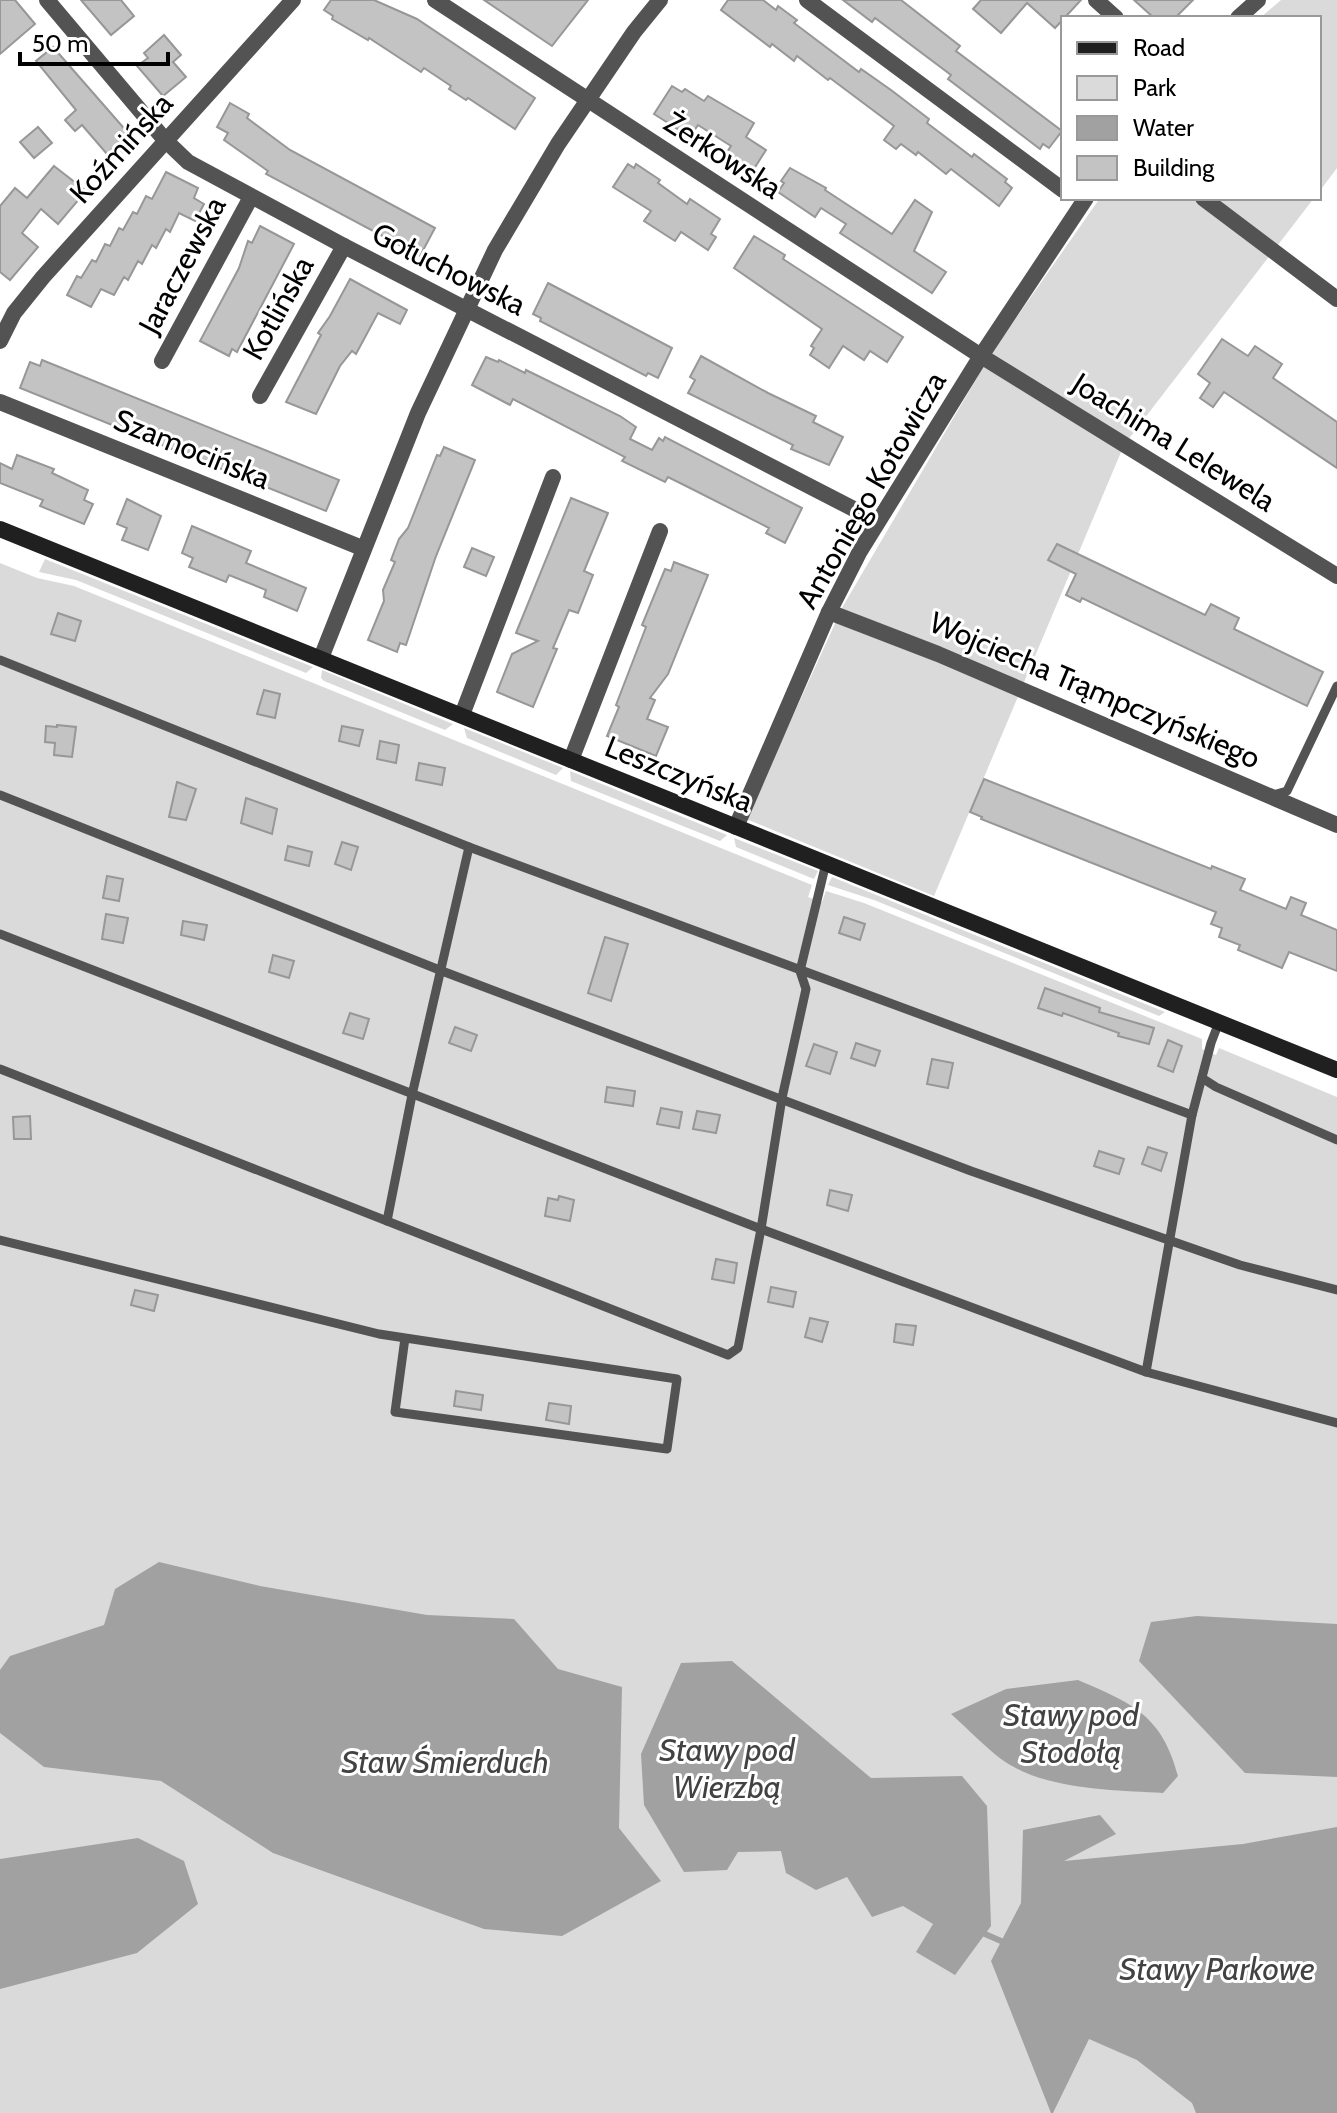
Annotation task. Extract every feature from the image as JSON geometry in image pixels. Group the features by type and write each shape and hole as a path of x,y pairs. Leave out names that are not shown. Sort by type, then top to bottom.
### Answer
{"street":[{"name":"Gołuchowska","path":"47,0 165,140 188,162 344,246 877,521"},
{"name":"Koźmińska","path":"0,341 14,313 43,277 293,0"},
{"name":"Żerkowska","path":"435,0 981,356"},
{"path":"321,658 418,413 495,250 587,100 660,0"},
{"path":"807,0 1061,189"},
{"path":"1096,0 1114,16"},
{"path":"1240,16 1258,0"},
{"name":"Jaraczewska","path":"162,361 251,197"},
{"name":"Antoniego Kotowicza","path":"736,827 829,612 877,521 1081,200"},
{"path":"1206,200 1337,299"},
{"name":"Kotlińska","path":"260,396 344,246"},
{"name":"Joachima Lelewela","path":"981,356 1337,576"},
{"name":"Szamocińska","path":"0,402 362,548"},
{"path":"462,715 553,477"},
{"name":"Leszczyńska","path":"0,529 1337,1070"},
{"path":"571,760 660,531"},
{"name":"Wojciecha Trąmpczyńskiego","path":"829,612 938,654 1337,825"}],"lane":[{"path":"0,660 469,847 1192,1115"},
{"path":"1273,795 1287,791 1337,686"},
{"path":"0,795 442,971 971,1171 1170,1243 1337,1290"},
{"path":"387,1221 412,1095 469,847"},
{"path":"0,1069 728,1355 738,1348 782,1098 806,989 800,971 826,863"},
{"path":"0,934 761,1229 1146,1372 1337,1423"},
{"path":"1146,1372 1192,1115 1219,1022"},
{"path":"1202,1078 1337,1140"},
{"path":"0,1240 405,1338 677,1379 667,1449 395,1412 405,1338"}],"green space":[{"path":"1281,0 1337,0 1337,168 1321,189 1321,16 1262,16"},
{"path":"1099,200 1312,200 1124,445 934,896 746,819 843,606 991,354"},
{"path":"45,559 313,667 306,673 76,580 39,572"},
{"path":"0,563 37,578 74,586 812,885 808,897 822,902 826,891 864,903 1202,1039 1202,1049 1216,1055 1219,1048 1337,1097 1337,2113 0,2113"},
{"path":"322,670 453,724 445,730 324,681 321,678"},
{"path":"464,728 563,768 556,775 467,738"},
{"path":"570,771 727,835 720,841 571,781"},
{"path":"734,838 818,871 814,879 736,847"},
{"path":"832,877 1165,1012 1159,1016 874,900 828,885"}],"water":[{"name":"Staw Śmierduch","path":"159,1562 260,1586 427,1615 514,1619 558,1669 622,1687 619,1828 661,1881 562,1936 484,1929 273,1853 161,1781 44,1767 0,1733 0,1670 10,1656 104,1625 115,1589"},
{"name":"Stawy pod Stodołą","path":"1197,1616 1337,1624 1337,1777 1245,1773 1139,1661 1151,1622"},
{"name":"Stawy pod Wierzbą","path":"732,1661 871,1778 962,1776 987,1806 991,1926 955,1975 916,1952 933,1924 903,1906 872,1917 847,1877 816,1890 786,1873 781,1851 738,1852 727,1870 684,1872 644,1805 641,1754 681,1663"},
{"name":"Stawy pod Stodołą","path":"1078,1680 1129,1704 1154,1725 1171,1755 1178,1776 1163,1793 1079,1786 1037,1777 1001,1759 951,1714 1006,1689"},
{"name":"Stawy Parkowe","path":"1100,1815 1116,1834 1064,1861 1243,1844 1337,1827 1337,2113 1196,2113 1192,2103 1137,2060 1089,2039 1051,2113 991,1961 1021,1903 1023,1830"},
{"path":"138,1838 184,1861 198,1904 137,1953 0,1989 0,1859"}],"building":[{"path":"0,0 15,0 35,24 0,54"},
{"path":"81,0 121,0 134,16 111,35"},
{"path":"331,0 374,0 417,19 535,98 515,129 449,89 451,86 424,68 421,72 369,38 332,19 333,16 324,10"},
{"path":"484,0 588,0 552,46"},
{"path":"728,0 763,0 776,10 778,6 797,20 794,23 859,72 861,69 891,90 929,119 927,123 1007,179 1005,182 1012,188 999,206 951,169 946,174 918,152 916,155 901,144 896,149 884,140 894,126 830,78 828,80 797,56 794,61 772,44 770,47 721,10"},
{"path":"843,0 901,0 960,46 956,51 1061,132 1049,148 1043,144 1040,149 948,79 951,75 875,18 872,22"},
{"path":"981,0 1081,0 1066,16 1061,16 1061,22 1055,28 1027,3 1001,33 973,9"},
{"path":"1134,0 1193,0 1177,16 1152,16"},
{"path":"164,35 181,55 173,62 186,77 163,96 137,66 148,58 144,53"},
{"path":"53,47 136,142 124,153 116,146 107,154 82,125 75,131 65,120 76,110 36,61"},
{"path":"672,86 682,92 685,89 704,101 708,96 754,123 746,137 766,150 750,175 723,158 731,146 698,125 690,137 654,114"},
{"path":"230,103 249,114 247,118 290,150 435,228 420,256 266,174 268,171 224,140 228,133 217,127"},
{"path":"38,127 52,143 34,158 20,142"},
{"path":"628,164 634,168 636,164 687,204 690,199 720,219 711,234 716,237 708,250 681,232 675,241 644,221 651,211 613,187"},
{"path":"54,166 86,191 58,224 41,209 22,233 38,247 10,280 0,272 0,206 15,188 27,198"},
{"path":"790,168 826,188 892,234 915,200 932,212 914,251 946,272 932,293 840,233 846,224 821,208 815,217 778,192"},
{"path":"166,172 198,188 194,198 204,204 195,221 179,213 170,232 166,229 156,248 152,245 142,264 138,261 128,280 124,277 114,295 101,289 91,307 67,295 77,276 81,278 92,260 96,262 105,244 110,246 119,228 123,230 133,212 137,214 146,196 152,199"},
{"path":"260,226 294,244 237,352 232,349 229,356 200,341 239,268 248,241 252,243"},
{"path":"754,236 785,255 783,259 903,337 887,362 870,351 864,360 843,346 829,368 810,355 814,348 811,346 822,329 734,268"},
{"path":"350,279 407,310 400,324 378,313 356,354 352,351 340,366 316,414 286,402 321,335 318,333"},
{"path":"548,283 672,348 658,378 648,373 646,376 540,321 541,318 533,314"},
{"path":"1222,339 1248,356 1255,346 1282,364 1273,378 1337,422 1337,468 1224,392 1213,407 1200,398 1210,383 1198,374"},
{"path":"701,356 816,416 813,422 843,437 829,465 791,449 793,445 688,393 695,380 690,377"},
{"path":"486,357 525,373 526,370 620,416 636,427 630,439 652,450 659,438 663,441 665,437 802,508 785,543 766,533 769,528 686,486 668,477 665,482 622,461 625,457 513,399 510,405 472,385"},
{"path":"42,360 339,480 326,511 20,388 30,362 40,366"},
{"path":"444,447 475,460 436,556 406,645 400,643 397,652 368,640 384,601 383,590 395,562 391,560 399,539 408,528 437,455 440,456"},
{"path":"17,455 54,469 52,473 88,490 84,500 93,504 84,524 40,506 43,500 0,483 0,463 12,469"},
{"path":"571,498 608,513 584,571 593,575 578,613 569,610 533,707 497,692 512,654 538,641 516,633"},
{"path":"127,499 161,516 148,550 122,540 127,528 117,524"},
{"path":"192,526 251,551 246,563 306,588 297,611 264,597 266,590 229,575 226,582 189,567 193,558 182,553"},
{"path":"1057,544 1205,615 1211,604 1239,618 1234,629 1323,672 1307,706 1082,598 1080,602 1066,595 1076,574 1048,560"},
{"path":"472,548 494,557 486,576 464,567"},
{"path":"674,562 708,575 668,674 650,698 655,700 647,719 668,727 656,756 607,736 646,627 642,625 665,569 671,571"},
{"path":"58,613 81,621 75,641 51,634"},
{"path":"264,690 280,694 275,718 257,714"},
{"path":"46,726 76,727 72,757 54,755 55,743 45,742"},
{"path":"342,726 363,730 359,746 339,741"},
{"path":"380,741 399,745 396,763 377,759"},
{"path":"419,763 445,768 442,785 416,780"},
{"path":"984,779 1211,869 1212,866 1245,879 1240,890 1286,909 1291,897 1306,903 1301,915 1337,930 1337,971 1289,952 1282,968 1238,950 1240,945 1219,937 1222,928 1211,924 1216,912 981,819 970,812"},
{"path":"177,782 196,789 186,820 169,817"},
{"path":"246,798 277,809 272,834 241,823"},
{"path":"342,842 358,847 351,870 335,864"},
{"path":"288,846 312,852 309,866 285,860"},
{"path":"107,876 123,879 119,901 103,898"},
{"path":"106,914 128,918 123,943 102,939"},
{"path":"844,917 865,924 860,940 839,933"},
{"path":"183,921 207,925 204,940 181,935"},
{"path":"605,937 628,944 611,1001 588,993"},
{"path":"273,955 294,961 289,978 269,972"},
{"path":"1045,988 1100,1008 1099,1012 1154,1028 1149,1044 1118,1036 1119,1033 1063,1013 1062,1016 1038,1008"},
{"path":"350,1013 369,1019 363,1039 343,1033"},
{"path":"455,1027 477,1035 471,1051 449,1043"},
{"path":"1168,1040 1182,1046 1173,1072 1158,1066"},
{"path":"856,1043 880,1051 875,1066 851,1058"},
{"path":"814,1044 837,1052 830,1074 806,1066"},
{"path":"932,1059 953,1063 948,1088 927,1084"},
{"path":"607,1087 635,1091 633,1106 605,1102"},
{"path":"661,1108 682,1112 679,1128 657,1124"},
{"path":"697,1111 720,1115 716,1133 693,1129"},
{"path":"30,1116 31,1139 14,1139 13,1117"},
{"path":"1148,1147 1167,1153 1161,1171 1142,1164"},
{"path":"1099,1151 1124,1159 1119,1174 1094,1166"},
{"path":"830,1190 852,1195 848,1211 827,1205"},
{"path":"559,1196 574,1200 570,1221 545,1216 548,1198 558,1200"},
{"path":"716,1259 737,1263 734,1283 712,1279"},
{"path":"771,1287 796,1292 793,1307 768,1302"},
{"path":"135,1290 158,1295 154,1311 131,1305"},
{"path":"810,1318 828,1322 822,1342 805,1337"},
{"path":"896,1324 916,1326 913,1345 894,1342"},
{"path":"456,1391 483,1395 481,1410 454,1406"},
{"path":"549,1403 571,1406 569,1424 546,1420"}],"waterway":[{"path":"985,1934 1001,1941"}]}
